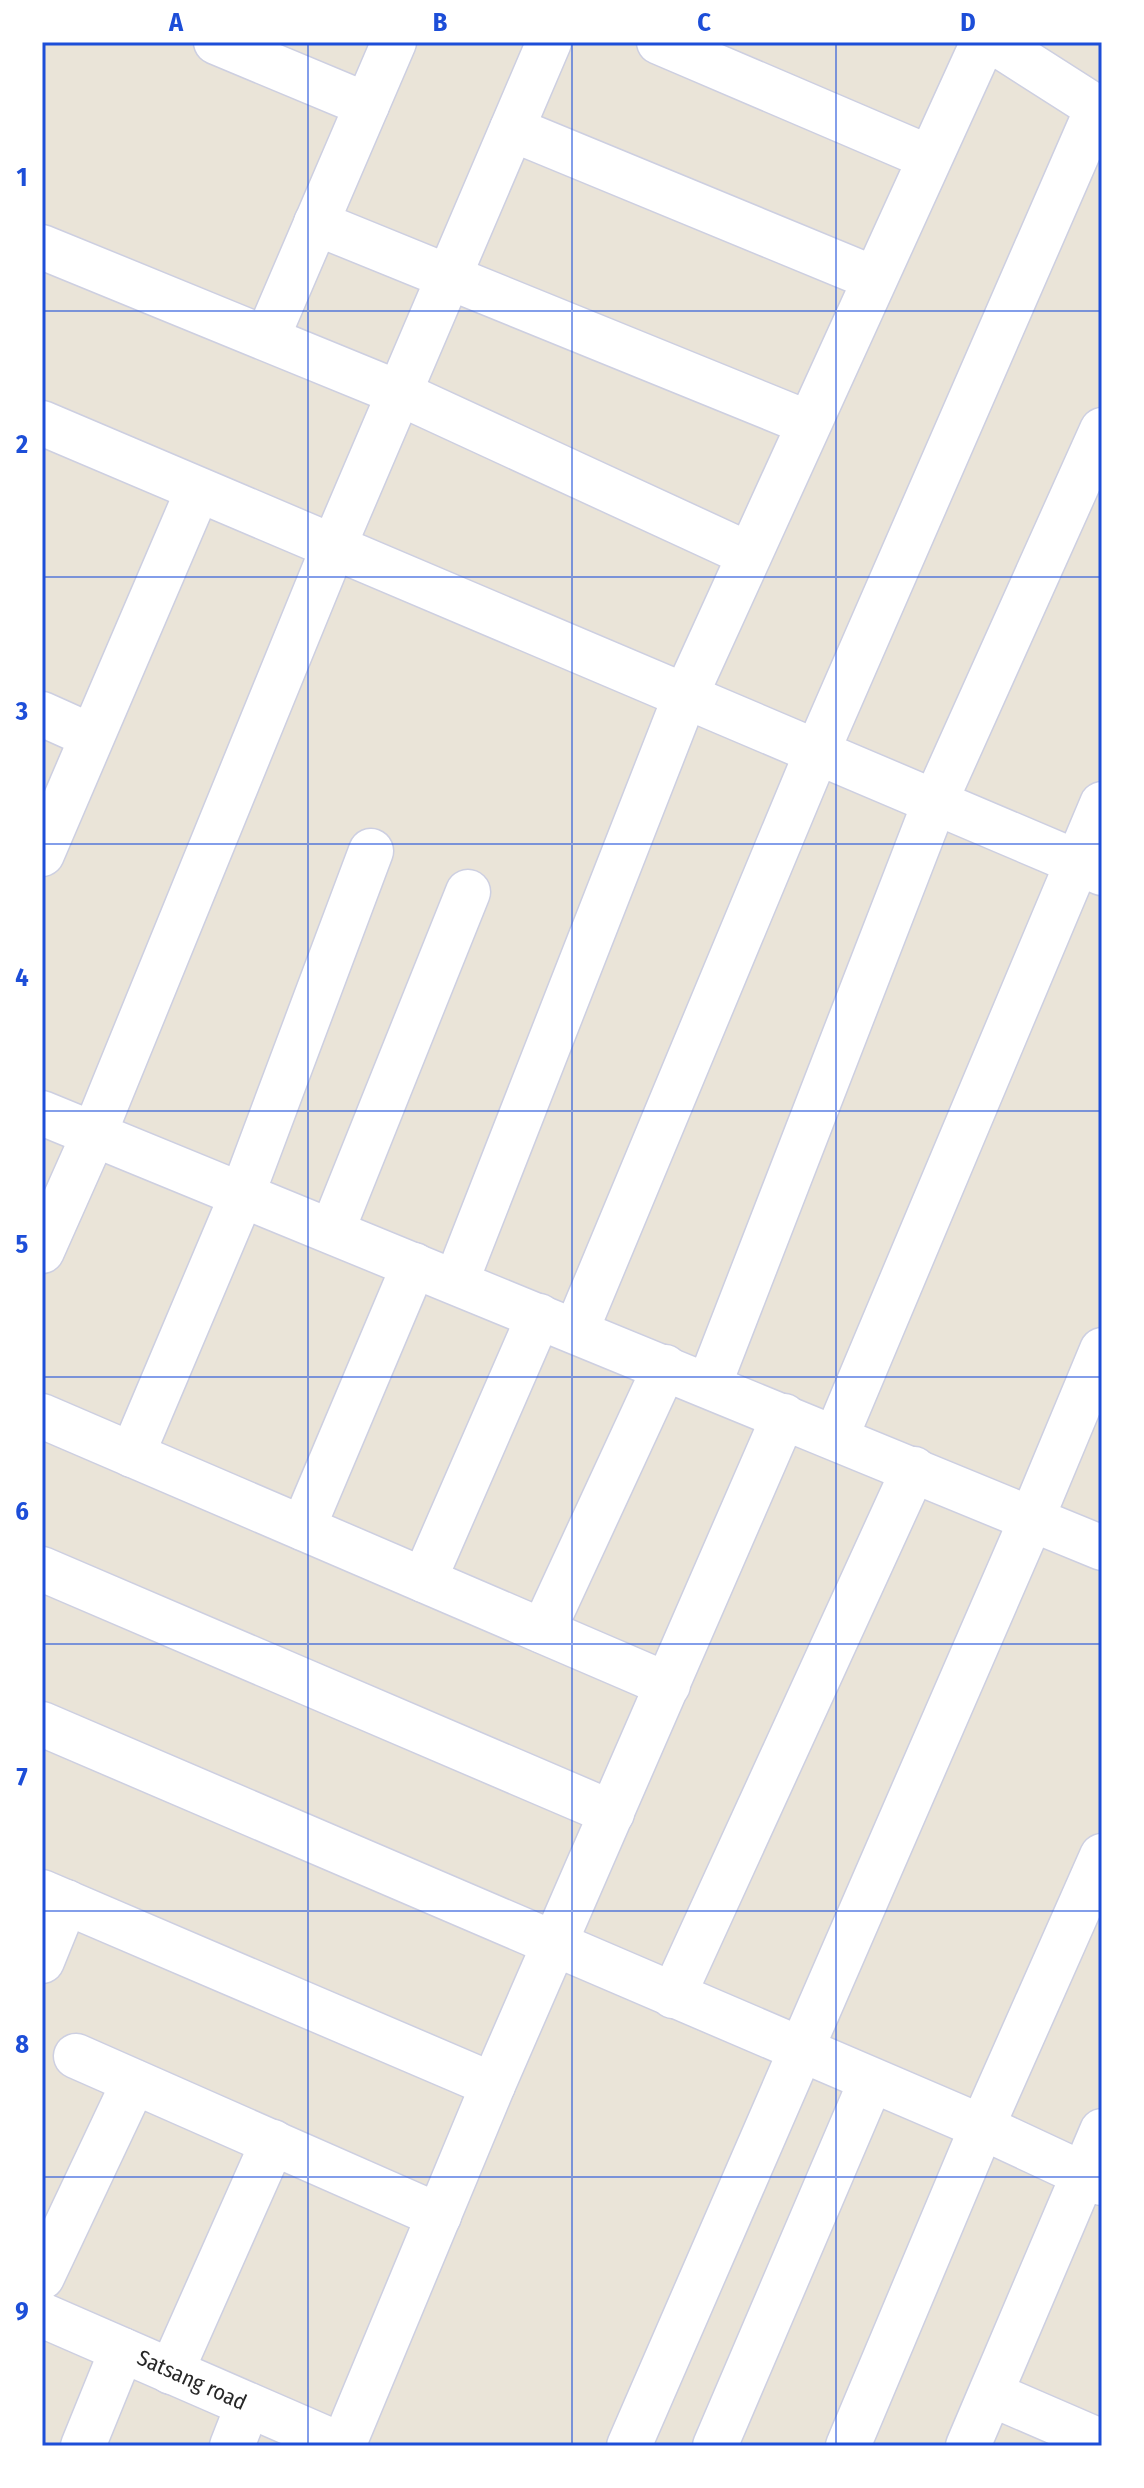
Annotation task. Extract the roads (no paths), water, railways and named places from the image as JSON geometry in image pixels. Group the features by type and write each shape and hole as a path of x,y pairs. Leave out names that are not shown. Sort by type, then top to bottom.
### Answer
{"street":[{"path":"216,42 367,105"},
{"path":"267,338 394,42"},
{"path":"42,1251 94,1134 333,548 549,42"},
{"path":"659,42 928,157"},
{"path":"456,1282 685,697 928,157 983,42"},
{"path":"424,1580 558,1324 817,752 1100,110 994,42"},
{"path":"512,129 873,278"},
{"path":"316,223 808,423"},
{"path":"42,247 399,393 748,554"},
{"path":"42,423 1090,868"},
{"path":"709,1385 935,802 1102,430"},
{"path":"42,852 198,490"},
{"path":"42,714 91,736"},
{"path":"836,1437 1090,868 1102,804"},
{"path":"132,1455 242,1195 371,851"},
{"path":"332,1231 468,892"},
{"path":"42,1113 1102,1548"},
{"path":"303,1528 414,1265"},
{"path":"629,2446 1102,1350"},
{"path":"543,1631 665,1367"},
{"path":"42,1416 668,1685"},
{"path":"343,2446 493,2085 784,1416"},
{"path":"673,1996 914,1469"},
{"path":"42,1569 612,1813"},
{"path":"42,1724 982,2127 1092,2179"},
{"path":"848,2446 982,2127 1102,1856"},
{"path":"42,1961 54,1897 493,2085"},
{"path":"76,2056 439,2216"},
{"path":"715,2446 871,2081"},
{"path":"42,2277 134,2082"},
{"path":"968,2446 1092,2179 1102,2131"},
{"path":"171,2372 273,2142"},
{"name":"Satsang road","path":"42,2315 343,2446"},
{"path":"83,2446 122,2350"},
{"path":"991,2394 1102,2442"},
{"path":"232,2446 248,2405"}]}
